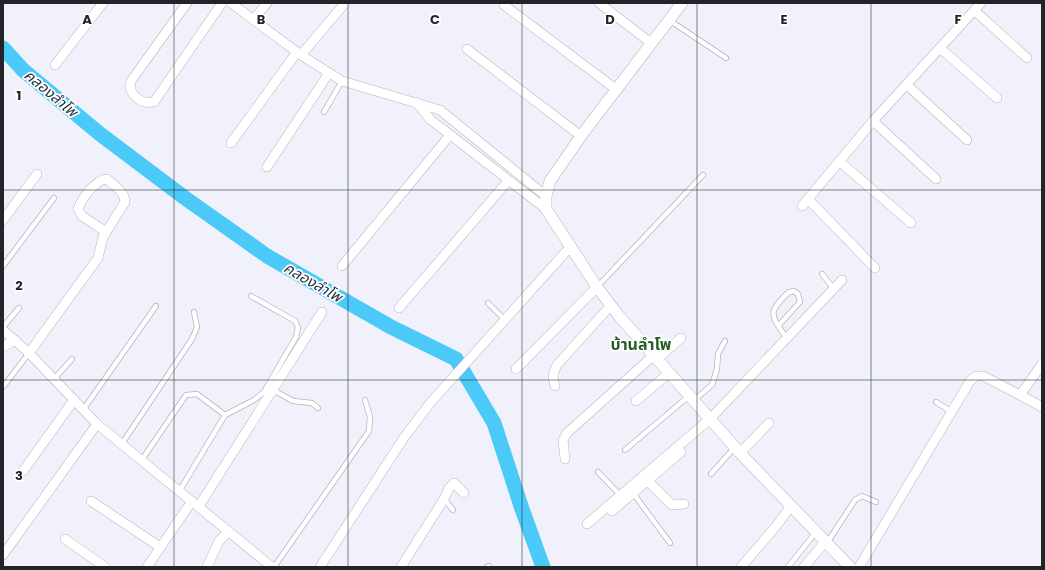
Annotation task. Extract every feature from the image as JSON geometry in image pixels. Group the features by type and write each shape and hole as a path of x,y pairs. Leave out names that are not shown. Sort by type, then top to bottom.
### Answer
{"street":[{"path":"55,65 103,3"},
{"path":"187,3 131,81 131,92 144,102 154,102 222,3"},
{"path":"231,3 299,54 342,81 440,110 546,196"},
{"path":"253,20 267,3"},
{"path":"231,144 299,54 345,3"},
{"path":"599,3 651,43"},
{"path":"546,209 546,196 550,181 581,136 682,3"},
{"path":"875,268 805,202 873,121 981,3"},
{"path":"504,5 617,90"},
{"path":"975,11 1027,58"},
{"path":"940,48 998,98"},
{"path":"467,49 581,136"},
{"path":"268,167 329,73"},
{"path":"907,85 967,140"},
{"path":"416,102 431,120 546,209 597,287 655,357 737,450 850,567"},
{"path":"873,121 936,180"},
{"path":"342,266 450,135"},
{"path":"839,161 911,223"},
{"path":"3,220 37,174"},
{"path":"29,353 98,258 99,247 106,232 125,202 125,196 107,180 102,180 95,184 78,209 82,216 106,232"},
{"path":"399,308 508,181"},
{"path":"320,567 403,439 431,402 571,246"},
{"path":"612,511 712,421 842,280"},
{"path":"516,369 597,287"},
{"path":"555,386 552,378 553,372 557,365 611,305"},
{"path":"148,567 160,547 196,503 273,390 322,312"},
{"path":"3,328 98,424 141,461 180,490 273,567"},
{"path":"565,459 563,440 567,433 655,357 681,338"},
{"path":"3,347 15,340"},
{"path":"1020,395 1042,364"},
{"path":"636,401 669,373"},
{"path":"860,567 970,381 976,376 983,376 1042,407"},
{"path":"23,471 74,400"},
{"path":"587,524 712,421"},
{"path":"3,555 98,424"},
{"path":"737,450 768,424"},
{"path":"648,480 672,505 684,504"},
{"path":"401,567 444,499 449,488 453,484 464,493"},
{"path":"91,501 160,547"},
{"path":"741,567 791,506"},
{"path":"207,567 219,541 229,531"},
{"path":"65,539 105,567"},
{"path":"804,567 826,542"}],"lane":[{"path":"669,20 726,58"},
{"path":"324,112 342,81"},
{"path":"597,287 703,175"},
{"path":"3,266 54,198"},
{"path":"822,274 834,289"},
{"path":"779,325 800,302 798,294 788,292 774,306 774,317 779,325 788,339"},
{"path":"180,490 226,415 254,400 264,392 296,337 298,327 295,321 251,296"},
{"path":"488,303 505,320"},
{"path":"83,410 156,306"},
{"path":"3,328 19,308"},
{"path":"122,445 192,339 197,327 194,312"},
{"path":"625,450 691,398 712,385 717,369 718,354 725,341"},
{"path":"3,387 29,353"},
{"path":"54,379 72,360"},
{"path":"273,390 293,401 312,403 318,408"},
{"path":"141,461 186,395 197,394 226,415"},
{"path":"273,567 369,431 370,417 365,400"},
{"path":"936,402 952,412"},
{"path":"711,474 737,450"},
{"path":"598,472 620,496"},
{"path":"633,493 670,543"},
{"path":"826,542 855,500 862,496 876,502"},
{"path":"444,499 453,510"},
{"path":"788,567 816,532"}],"waterway":[{"name":"คลองลำโพ","path":"3,48 23,70 100,134 185,198 267,256 391,327 456,359 494,423 543,567"}],"district":[{"name":"บ้านลำโพ","path":"641,344"}]}
